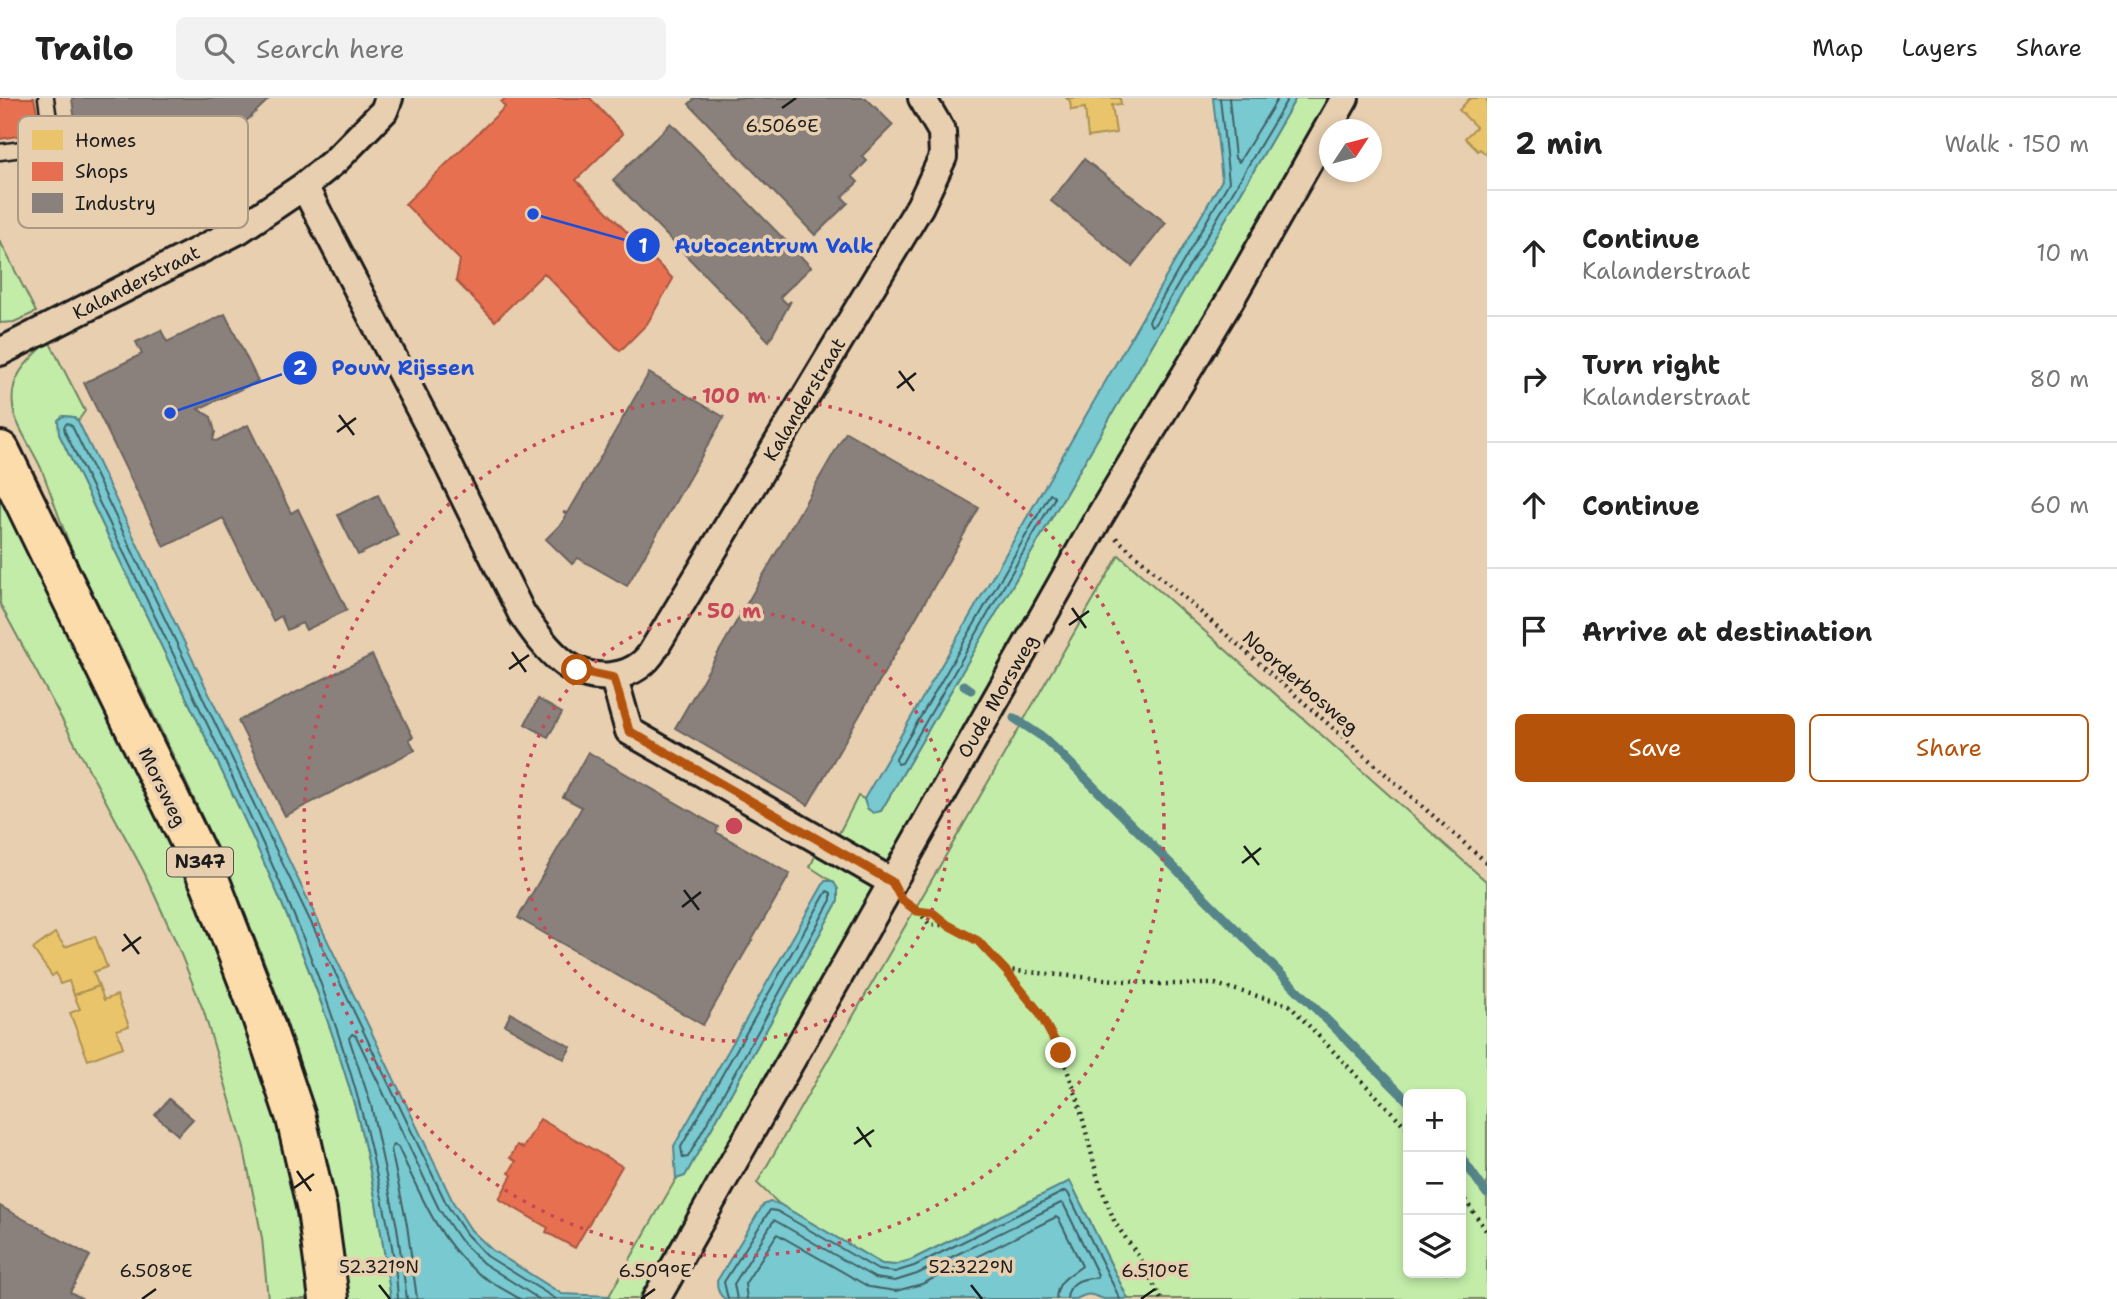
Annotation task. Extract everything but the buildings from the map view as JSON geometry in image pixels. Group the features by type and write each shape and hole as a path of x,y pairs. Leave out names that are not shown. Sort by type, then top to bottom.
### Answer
{"main road":[{"name":"Morsweg","path":"0,450 211,884 261,1014 296,1118 317,1210 329,1299"}],"street":[{"name":"Kalanderstraat","path":"248,224 304,186 336,160 384,111 389,98"},
{"name":"Kalanderstraat","path":"614,678 632,671 651,654 919,206 943,157 942,132 922,98"},
{"name":"Oude Morsweg","path":"656,1299 1097,521 1229,302 1345,98"},
{"path":"304,186 438,444 522,614 536,634 565,664 587,674 614,678 629,731 892,882"},
{"name":"Kalanderstraat","path":"0,352 242,228"}],"lane":[{"path":"46,98 49,116"},
{"path":"0,152 18,150"}],"path":[{"name":"Noorderbosweg","path":"1097,521 1487,863"},
{"path":"892,882 902,900 930,925 948,925"},
{"path":"917,911 933,913 948,925 978,941 1039,1012 1061,1053 1078,1100 1098,1179 1115,1223 1140,1258 1161,1299"},
{"path":"1006,971 1158,984 1215,984 1289,1006 1403,1124"},
{"path":"1466,1201 1487,1232"}],"green space":[{"path":"1296,98 1332,98 891,864 876,866 835,841 858,796 864,799 867,808 873,812 881,811"},
{"path":"0,241 36,312 14,322 0,323"},
{"path":"49,341 85,411 78,421 73,417 63,416 59,420 59,434 239,807 283,905 322,1005 361,1130 376,1202 391,1299 349,1299 338,1215 320,1133 297,1053 269,973 203,818 76,559 41,468 17,421 13,395 17,377"},
{"path":"0,487 142,761 276,1088 319,1299 268,1299 262,1238 243,1144 204,1012 144,872 0,604"},
{"path":"1119,555 1487,882 1487,1299 1128,1299 1070,1181 911,1260 894,1265 882,1264 779,1204 757,1183"},
{"path":"818,850 871,879 877,889 638,1299 610,1299 609,1296 676,1179 685,1176 838,901 833,882 810,867"}],"water":[{"path":"1213,98 1296,98 881,811 873,813 867,808 864,799 1222,180"},
{"path":"63,416 73,417 78,421 453,1202 471,1230 492,1250 562,1294 609,1296 610,1299 391,1299 376,1202 361,1130 322,1005 283,905 239,807 59,434 58,420"},
{"path":"825,881 833,881 838,889 838,901 685,1176 676,1179 674,1146"},
{"path":"1070,1181 1128,1299 1104,1299 1088,1294 1076,1299 725,1299 718,1291 717,1281 763,1205 770,1202 779,1204 882,1264 894,1265 911,1260"}],"waterway":[{"path":"964,685 971,690"},
{"path":"1014,718 1044,738 1060,753 1403,1096"},
{"path":"1466,1164 1487,1194"}],"place":[{"name":"Autocentrum Valk","path":"533,214"},
{"name":"Pouw Rijssen","path":"170,413"}],"route":[{"path":"577,670 614,678 629,731 892,882 902,900 917,911 933,913 948,925 978,941 1039,1012 1061,1053"}]}
